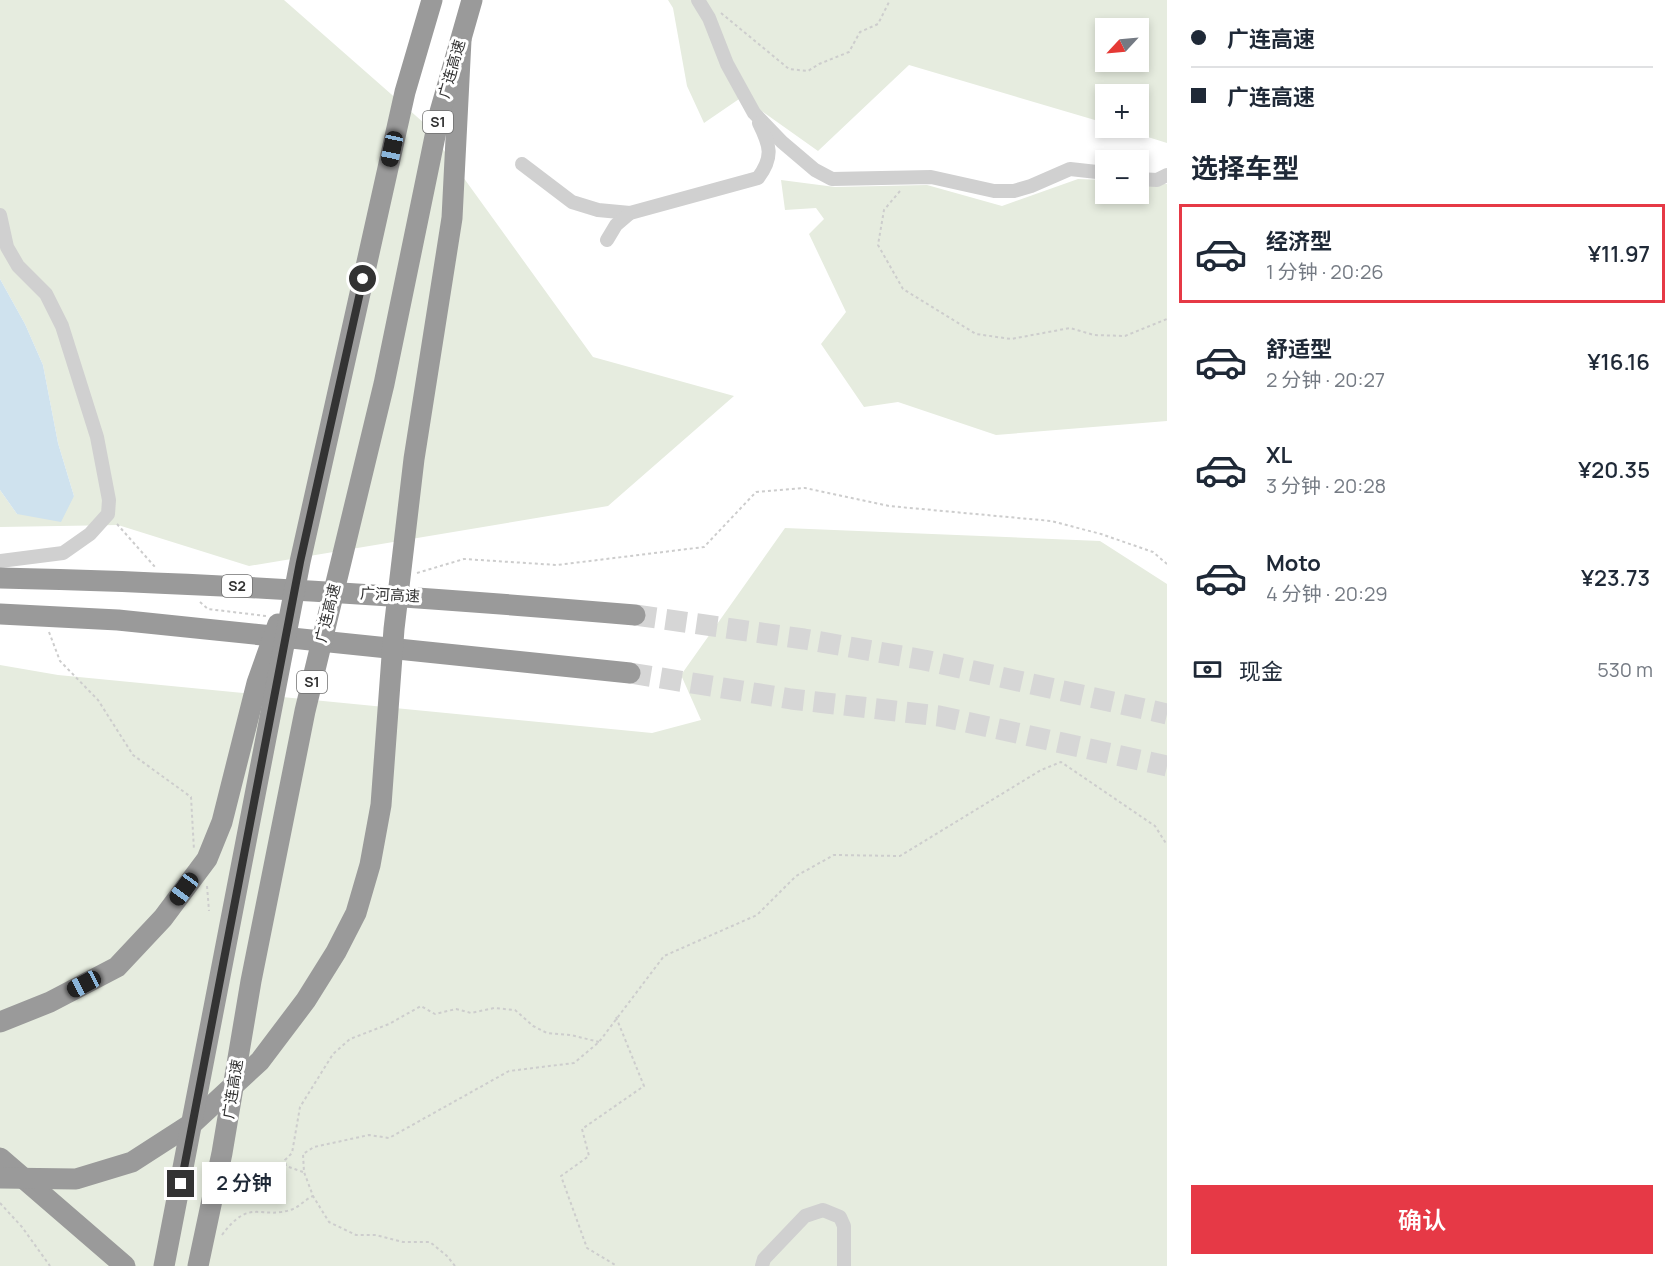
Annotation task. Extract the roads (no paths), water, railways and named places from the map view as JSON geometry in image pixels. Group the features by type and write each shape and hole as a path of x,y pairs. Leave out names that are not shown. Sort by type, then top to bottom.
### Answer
{"highway":[{"name":"S1","path":"164,1266 300,562 405,92 432,0"},
{"name":"广连高速","path":"198,1266 222,1153 251,981 305,711 384,384 440,112 472,0"},
{"path":"0,1178 75,1179 132,1162 194,1122 260,1061 306,1000 336,952 356,913 370,865 381,805 394,629 414,459 452,218 461,40"},
{"path":"0,1022 50,1002 117,967 163,918 207,859 222,822 257,683 300,562"},
{"name":"广河高速","path":"0,578 128,580 474,601 635,615"},
{"path":"0,615 118,620 630,673"},
{"path":"0,1158 125,1266"}],"street":[{"path":"522,164 572,202 598,210 630,213 758,178 767,166 769,155 766,137 727,64 701,5"},
{"path":"753,113 815,170 832,179 931,177 994,191 1014,191 1070,169 1095,172"},
{"path":"1149,180 1157,180 1167,175"},
{"path":"607,240 616,225 630,213"},
{"path":"0,215 7,247 18,266 46,294 62,326 97,437 109,500 108,514 90,534 63,553 0,561"},
{"path":"762,1266 764,1259 805,1216 823,1210 840,1217 844,1226 844,1266"}],"water":[{"path":"0,279 25,324 43,365 58,443 74,496 61,522 17,514 0,490"}],"tunnel":[{"path":"635,615 804,639 924,660 1167,714"},
{"path":"630,673 791,699 939,716 1167,766"}]}
